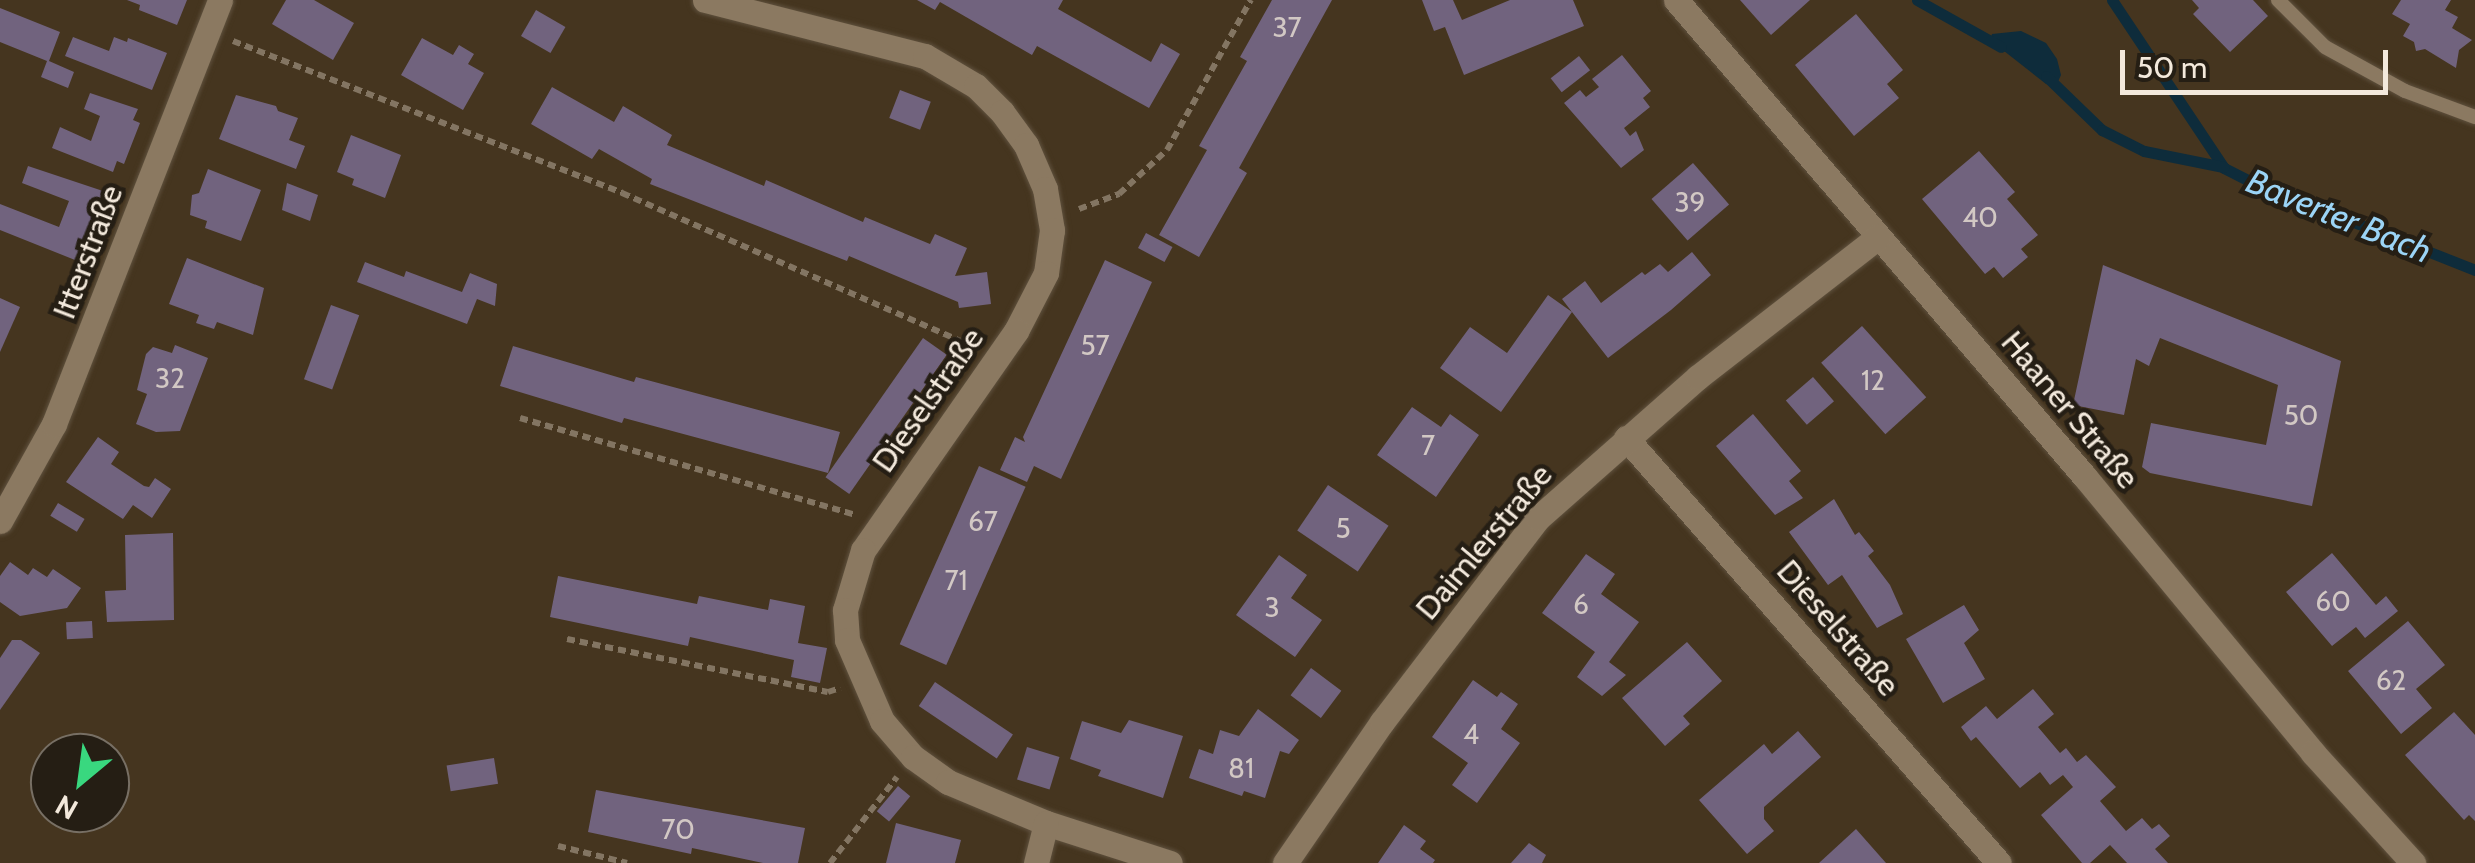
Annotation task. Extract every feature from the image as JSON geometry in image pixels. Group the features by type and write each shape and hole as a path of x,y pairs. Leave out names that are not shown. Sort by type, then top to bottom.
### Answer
{"street":[{"name":"Itterstraße","path":"0,521 54,424 220,0"},
{"name":"Dieselstraße","path":"705,0 906,48 938,62 968,80 1002,112 1026,145 1045,189 1052,242 1046,272 1029,310 882,522 852,576 845,610 846,640 860,680 882,721 913,757 960,788 1046,823 1170,863"},
{"name":"Haaner Straße","path":"1676,0 2314,754 2413,863"},
{"name":"Daimlerstraße","path":"1284,863 1484,584 1538,518 1626,438 1878,237"},
{"name":"Dieselstraße","path":"1626,438 1999,863"},
{"path":"1036,863 1046,823"}],"lane":[{"path":"2278,0 2325,48 2406,91 2475,117"}],"path":[{"path":"1079,208 1119,194 1167,150 1251,0"},
{"path":"208,32 622,193 957,339"},
{"path":"520,418 882,522"},
{"path":"568,639 828,692"},
{"path":"830,863 913,757"},
{"path":"558,846 628,863"}],"water":[{"path":"2021,31 2046,43 2057,59 2061,75 2056,86 2046,84 1990,40 1992,34"}],"building":[{"path":"127,0 187,0 177,25 139,10 140,5"},
{"path":"286,0 314,0 354,23 333,60 272,24"},
{"path":"917,0 1063,0 1058,9 1151,62 1161,43 1180,54 1149,108 1037,46 1032,55 940,2 935,10"},
{"path":"1272,0 1332,0 1239,168 1247,173 1199,257 1159,235 1207,150 1199,146 1247,61 1240,57"},
{"path":"1422,0 1453,0 1462,20 1510,0 1573,0 1584,26 1464,75 1445,27 1434,31"},
{"path":"1740,0 1810,0 1771,35"},
{"path":"2192,0 2253,0 2268,16 2230,52 2193,14 2199,8"},
{"path":"2401,0 2451,0 2445,10 2458,17 2452,28 2472,40 2459,50 2456,68 2425,49 2416,51 2414,42 2403,36 2410,24 2392,14"},
{"path":"0,8 60,32 49,61 74,72 68,88 41,77 47,61 0,42"},
{"path":"536,10 565,27 550,53 521,36"},
{"path":"1856,14 1903,70 1887,84 1899,98 1854,136 1795,65"},
{"path":"73,37 109,51 114,37 127,42 128,38 167,53 152,90 65,56"},
{"path":"422,38 453,55 459,45 474,54 468,64 484,73 463,110 401,75"},
{"path":"1622,55 1651,91 1643,98 1650,107 1624,128 1630,136 1636,131 1644,150 1621,168 1564,103 1580,90 1586,97 1599,87 1592,79"},
{"path":"1579,56 1590,70 1562,92 1551,78"},
{"path":"552,87 614,122 623,106 672,135 667,145 764,186 766,180 863,222 865,217 930,244 935,234 967,248 955,276 987,272 991,304 959,308 958,302 849,256 847,261 650,184 652,179 599,149 592,159 531,124"},
{"path":"900,90 931,102 920,130 889,118"},
{"path":"90,93 138,109 133,120 140,123 124,164 117,161 113,172 52,148 60,127 91,141 100,116 84,109"},
{"path":"236,95 276,106 278,111 298,118 289,140 305,146 296,169 219,139"},
{"path":"351,135 401,155 385,198 352,185 354,179 337,172"},
{"path":"1979,151 2015,192 2007,199 2038,235 2021,249 2028,257 2003,278 1994,267 1985,274 1922,199"},
{"path":"1693,163 1729,205 1688,241 1651,199"},
{"path":"28,166 106,192 102,204 108,206 85,264 0,230 0,204 59,227 69,201 22,183"},
{"path":"208,169 261,190 241,241 205,228 207,221 190,215 192,195 199,193"},
{"path":"287,183 318,195 310,221 282,210"},
{"path":"1146,233 1172,247 1165,262 1138,248"},
{"path":"1692,252 1711,275 1608,358 1562,299 1585,281 1601,303 1642,272 1645,275 1660,264 1668,272"},
{"path":"187,258 264,288 253,335 217,322 214,329 196,323 199,315 169,304"},
{"path":"1105,260 1152,282 1061,479 1034,466 1027,482 1000,470 1015,437 1025,442 1023,437"},
{"path":"365,262 404,277 406,271 462,292 470,273 497,284 495,306 477,299 467,324 357,282"},
{"path":"2103,265 2341,361 2312,506 2150,473 2142,467 2151,423 2266,445 2278,385 2160,338 2149,366 2136,359 2124,415 2073,405"},
{"path":"1548,295 1572,312 1501,412 1440,368 1470,327 1507,353"},
{"path":"0,298 20,307 0,352"},
{"path":"331,305 359,315 332,389 304,379"},
{"path":"1862,326 1926,397 1885,434 1821,363"},
{"path":"923,338 947,355 849,494 825,477"},
{"path":"175,345 208,358 180,431 156,432 136,424 147,394 137,390 146,354 153,347 172,353"},
{"path":"513,346 634,382 636,377 840,432 828,473 624,418 622,423 500,386"},
{"path":"1813,377 1834,401 1807,425 1786,401"},
{"path":"1412,407 1441,427 1450,414 1479,435 1436,497 1377,455"},
{"path":"1753,414 1801,471 1789,481 1803,498 1775,515 1716,446"},
{"path":"98,437 119,452 111,464 144,486 149,487 155,478 171,489 152,518 133,505 123,519 66,482"},
{"path":"979,466 1026,487 946,665 900,644"},
{"path":"1328,485 1389,526 1358,571 1297,531"},
{"path":"1834,499 1855,535 1859,532 1874,551 1868,556 1890,585 1903,614 1877,628 1842,575 1828,585 1789,532"},
{"path":"58,503 85,519 77,532 50,516"},
{"path":"173,533 174,620 107,622 105,591 126,590 125,535"},
{"path":"2332,553 2376,605 2386,596 2398,611 2365,638 2356,627 2332,646 2286,592"},
{"path":"1586,554 1615,574 1601,594 1639,622 1609,662 1626,675 1602,696 1577,677 1595,652 1542,613"},
{"path":"1279,555 1307,575 1291,598 1322,620 1295,657 1236,615"},
{"path":"10,562 28,575 33,568 47,577 53,569 81,588 67,608 20,616 0,602 0,576"},
{"path":"558,576 697,604 699,596 768,610 770,599 805,606 798,643 827,648 820,683 791,677 794,660 690,637 688,646 550,617"},
{"path":"1964,605 1979,630 1964,643 1985,679 1943,703 1906,639"},
{"path":"92,621 93,638 67,639 66,622"},
{"path":"2408,621 2445,665 2416,689 2432,708 2401,734 2348,671"},
{"path":"12,640 21,640 40,653 0,710 0,658"},
{"path":"1687,642 1722,681 1683,716 1690,724 1665,746 1622,698"},
{"path":"1311,668 1341,691 1321,718 1291,695"},
{"path":"1473,680 1497,697 1501,692 1518,704 1501,729 1520,743 1477,803 1452,785 1468,763 1432,737"},
{"path":"935,682 1013,735 997,759 919,706"},
{"path":"2033,689 2054,714 2038,727 2060,753 2066,748 2077,762 2086,755 2116,787 2100,801 2126,831 2142,818 2152,829 2159,824 2170,836 2155,849 2168,863 2127,863 2110,845 2090,863 2082,863 2041,815 2073,787 2063,775 2050,785 2040,772 2020,788 1976,737 1971,741 1961,727 1986,706 1997,719"},
{"path":"1258,709 1299,740 1289,754 1280,751 1265,798 1244,791 1242,796 1189,778 1199,749 1213,754 1220,730 1239,736"},
{"path":"2454,712 2475,735 2475,821 2469,815 2464,820 2405,755"},
{"path":"1129,720 1183,736 1163,798 1098,776 1101,770 1070,759 1082,721 1121,733"},
{"path":"1798,731 1821,757 1764,807 1764,819 1774,831 1747,854 1699,800 1764,744 1772,754"},
{"path":"1027,747 1060,757 1050,789 1017,780"},
{"path":"494,758 498,784 451,791 447,766"},
{"path":"898,786 910,796 889,822 877,811"},
{"path":"596,790 805,828 798,863 763,863 692,848 691,854 588,832"},
{"path":"896,823 961,840 955,863 886,863"},
{"path":"1404,825 1426,841 1420,849 1435,860 1433,863 1378,863"},
{"path":"1856,829 1886,863 1819,863"},
{"path":"1529,843 1546,855 1542,863 1511,863"}],"waterway":[{"path":"1917,0 2001,47"},
{"name":"Baverter Bach","path":"2112,0 2224,168 2301,207 2359,224 2475,270"},
{"path":"2046,76 2102,130 2144,151 2223,167"}]}
